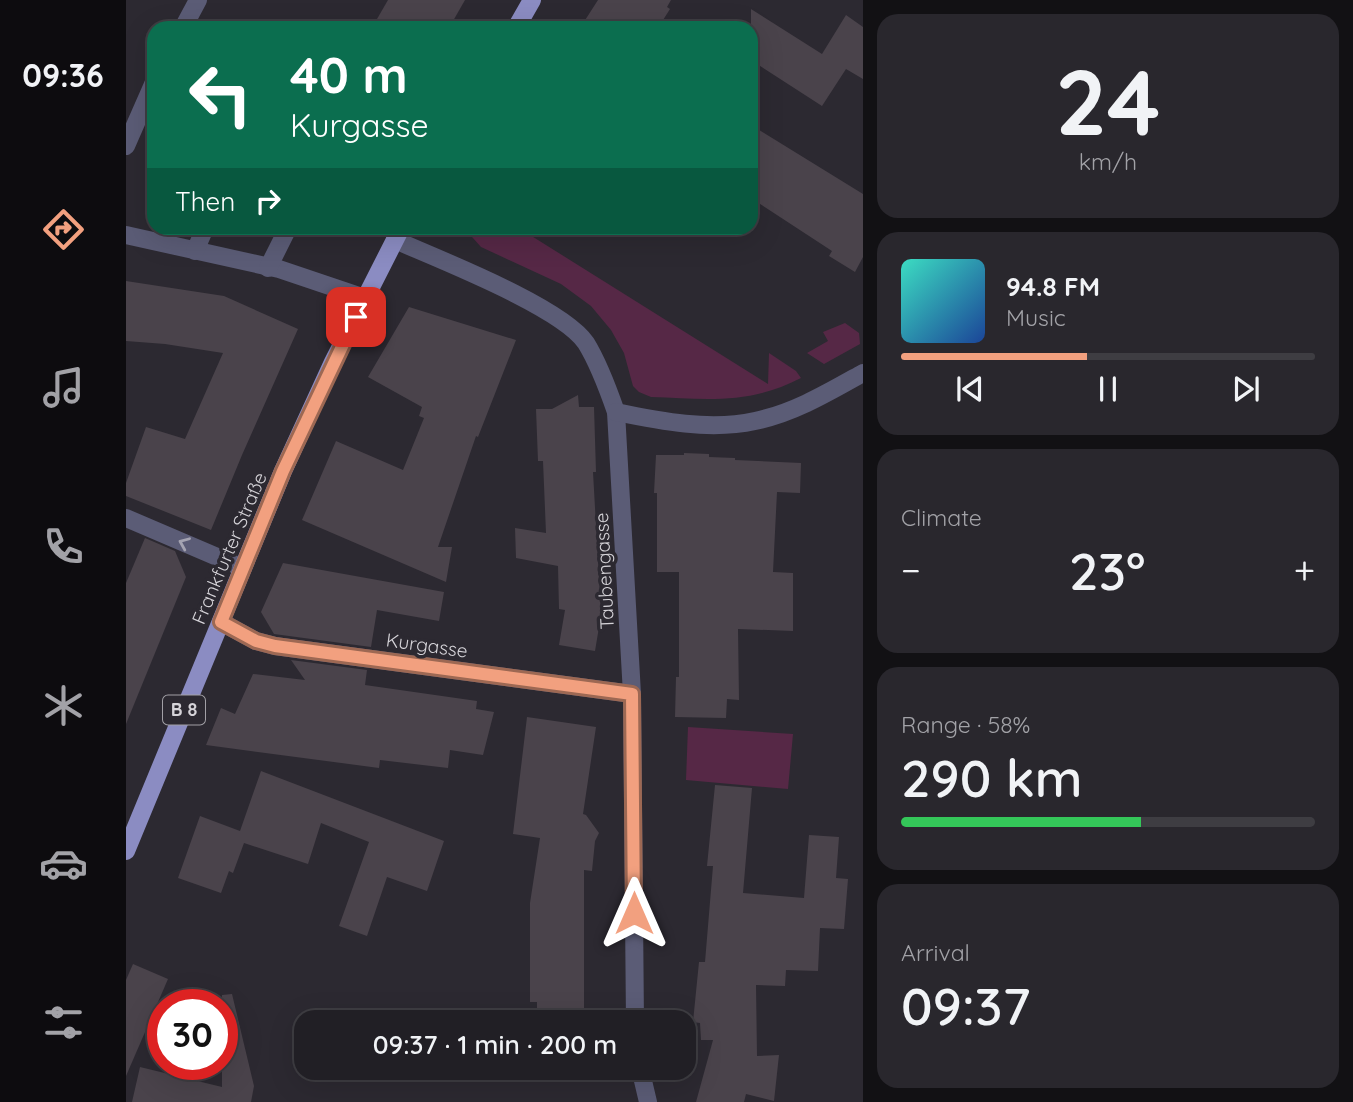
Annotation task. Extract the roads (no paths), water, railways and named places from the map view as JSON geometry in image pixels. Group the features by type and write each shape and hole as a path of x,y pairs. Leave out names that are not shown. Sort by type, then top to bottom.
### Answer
{"main road":[{"path":"520,21 532,0"},
{"name":"Frankfurter Straße","path":"126,851 283,471 397,235"}],"street":[{"path":"187,21 198,0"},
{"path":"126,146 147,98"},
{"path":"126,235 307,278 365,299"},
{"path":"194,251 202,235"},
{"path":"268,268 284,235"},
{"name":"Taubengasse","path":"400,235 562,320 585,342 609,390 616,412 632,694 635,1010"},
{"path":"616,412 703,425 754,422 790,411 863,373"},
{"path":"126,518 243,568"},
{"name":"Kurgasse","path":"221,622 256,641 275,646 632,694"},
{"path":"643,1080 648,1102"}]}
